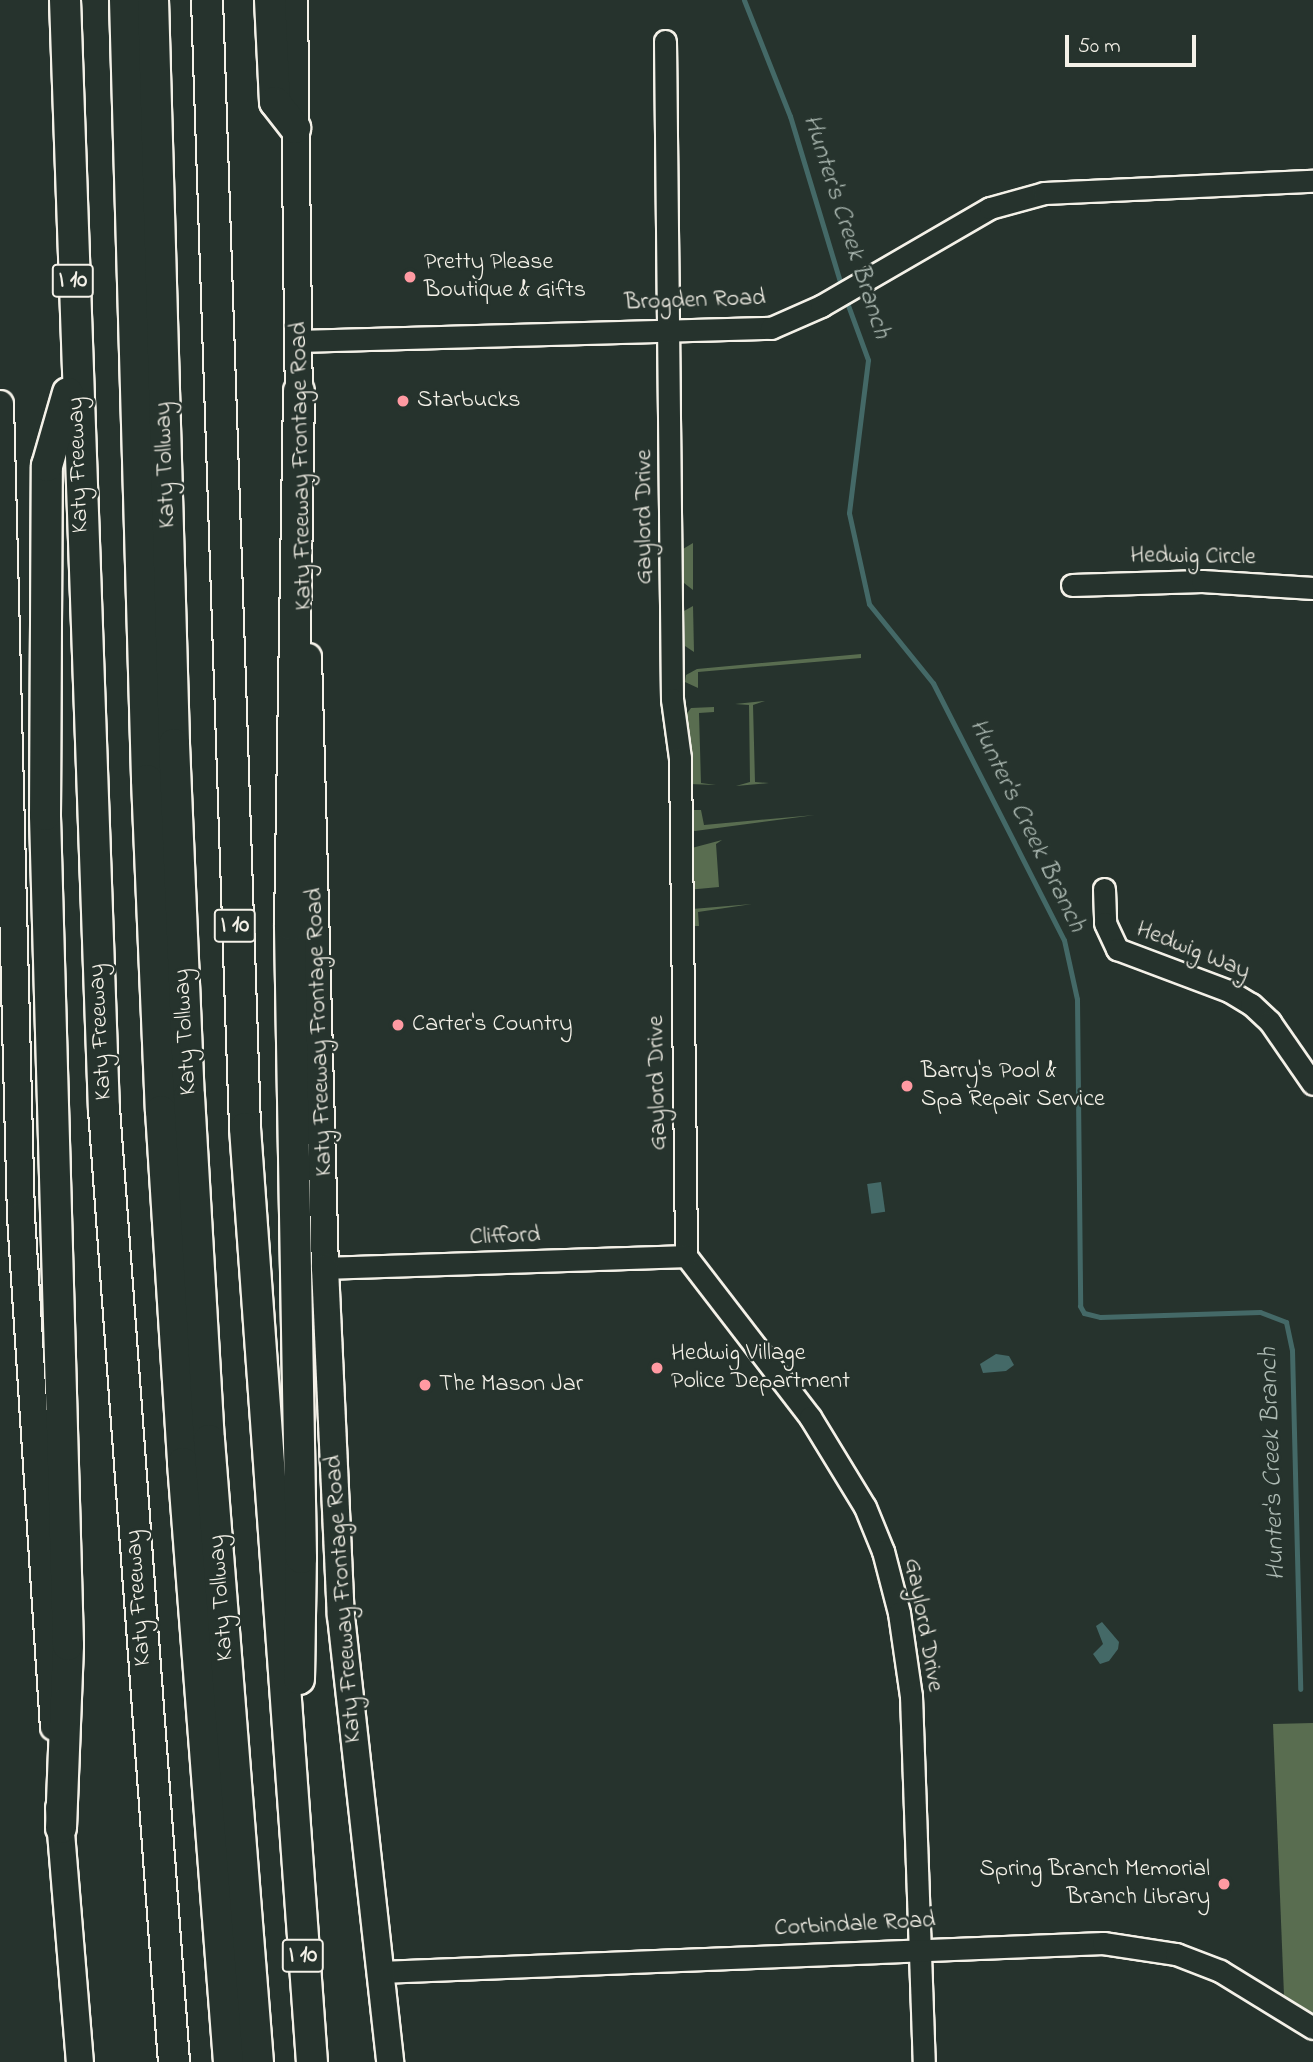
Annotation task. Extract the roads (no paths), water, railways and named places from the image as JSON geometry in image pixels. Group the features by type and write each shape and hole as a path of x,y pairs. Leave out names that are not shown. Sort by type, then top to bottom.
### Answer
{"highway":[{"path":"55,0 65,35"},
{"name":"Katy Freeway","path":"65,0 104,1109 174,2062"},
{"name":"Katy Tollway","path":"125,0 146,780 161,1097 183,1463 229,2062"},
{"name":"Katy Tollway","path":"153,0 174,744 189,1096 209,1440 258,2062"},
{"name":"I 10","path":"207,0 239,1004 263,1427 312,2062"},
{"path":"270,0 275,102 295,128"},
{"path":"61,1828 68,1645 45,893 47,466 76,365"},
{"path":"295,1851 301,1558 290,925 299,391"}],"main road":[{"name":"Katy Freeway Frontage Road","path":"294,0 299,391 318,928 325,1268 343,1648 390,2062"},
{"path":"0,404 6,871 21,1216 79,2062"}],"street":[{"name":"Gaylord Drive","path":"665,41 672,699 680,758 686,1256 810,1417 865,1507 883,1551 900,1613 911,1696 924,2062"},
{"name":"Brogden Road","path":"299,341 771,328 821,306 990,208 1044,193 1313,181"},
{"name":"Hedwig Circle","path":"1072,585 1202,580 1313,588"},
{"name":"Hedwig Way","path":"1104,889 1105,923 1117,949 1229,991 1251,1004 1270,1022 1313,1084"},
{"name":"Clifford","path":"325,1268 686,1256"},
{"name":"Corbindale Road","path":"380,1972 1063,1942 1147,1947 1220,1971 1279,2003 1313,2028"}],"water":[{"path":"881,1182 885,1212 871,1214 867,1184"},
{"path":"996,1354 1009,1356 1014,1365 1006,1371 983,1373 980,1364"},
{"path":"1102,1622 1119,1642 1118,1649 1109,1661 1100,1664 1093,1654 1103,1644 1096,1626"}],"waterway":[{"name":"Hunter's Creek Branch","path":"744,0 790,116 842,288"},
{"name":"Hunter's Creek Branch","path":"845,297 868,360 849,513 869,604 933,683 1064,940 1077,999 1080,1306 1084,1313 1100,1317 1260,1312 1286,1322 1292,1350 1300,1689"}],"place":[{"name":"Pretty Please Boutique & Gifts","path":"410,277"},
{"name":"Starbucks","path":"403,401"},
{"name":"Carter's Country","path":"398,1025"},
{"name":"Barry's Pool & Spa Repair Service","path":"907,1086"},
{"name":"Hedwig Village Police Department","path":"657,1368"},
{"name":"The Mason Jar","path":"425,1385"},
{"name":"Spring Branch Memorial Branch Library","path":"1224,1884"}]}
